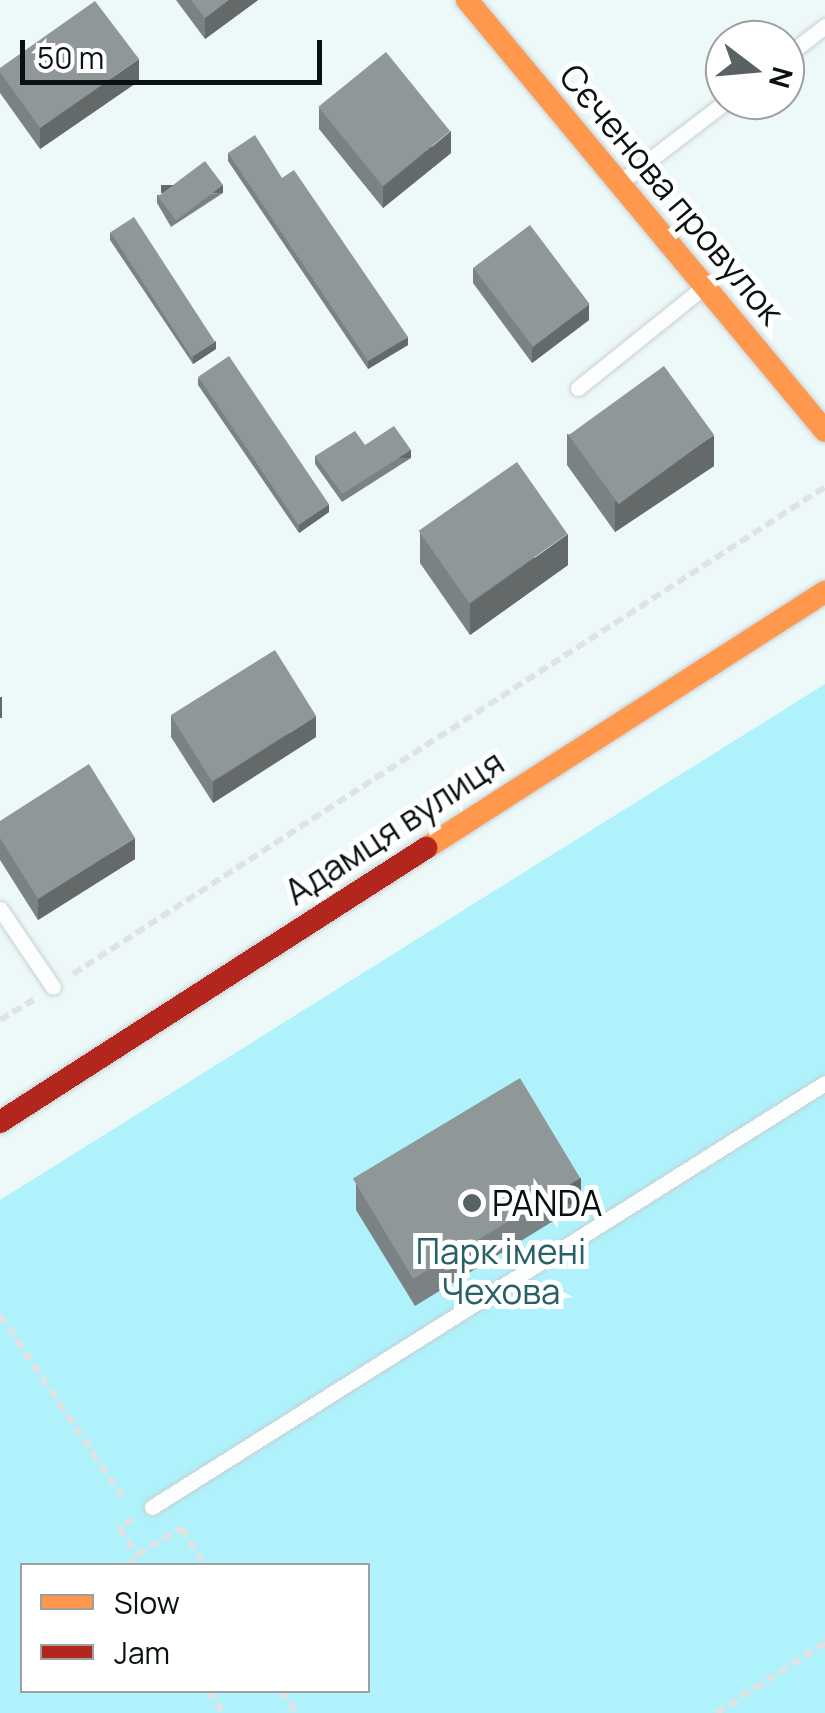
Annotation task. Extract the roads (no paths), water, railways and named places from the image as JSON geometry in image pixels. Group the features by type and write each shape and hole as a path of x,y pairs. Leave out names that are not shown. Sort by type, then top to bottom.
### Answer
{"street":[{"name":"Сєченова провулок","path":"467,0 825,431"},
{"name":"Адамця вулиця","path":"0,1122 825,592"}],"lane":[{"path":"618,184 705,118"},
{"path":"578,388 703,287"},
{"path":"0,910 53,987"},
{"path":"152,1507 825,1082"}],"place":[{"name":"PANDA","path":"472,1203"}],"park label":[{"name":"Парк імені Чехова","path":"501,1271"}]}
